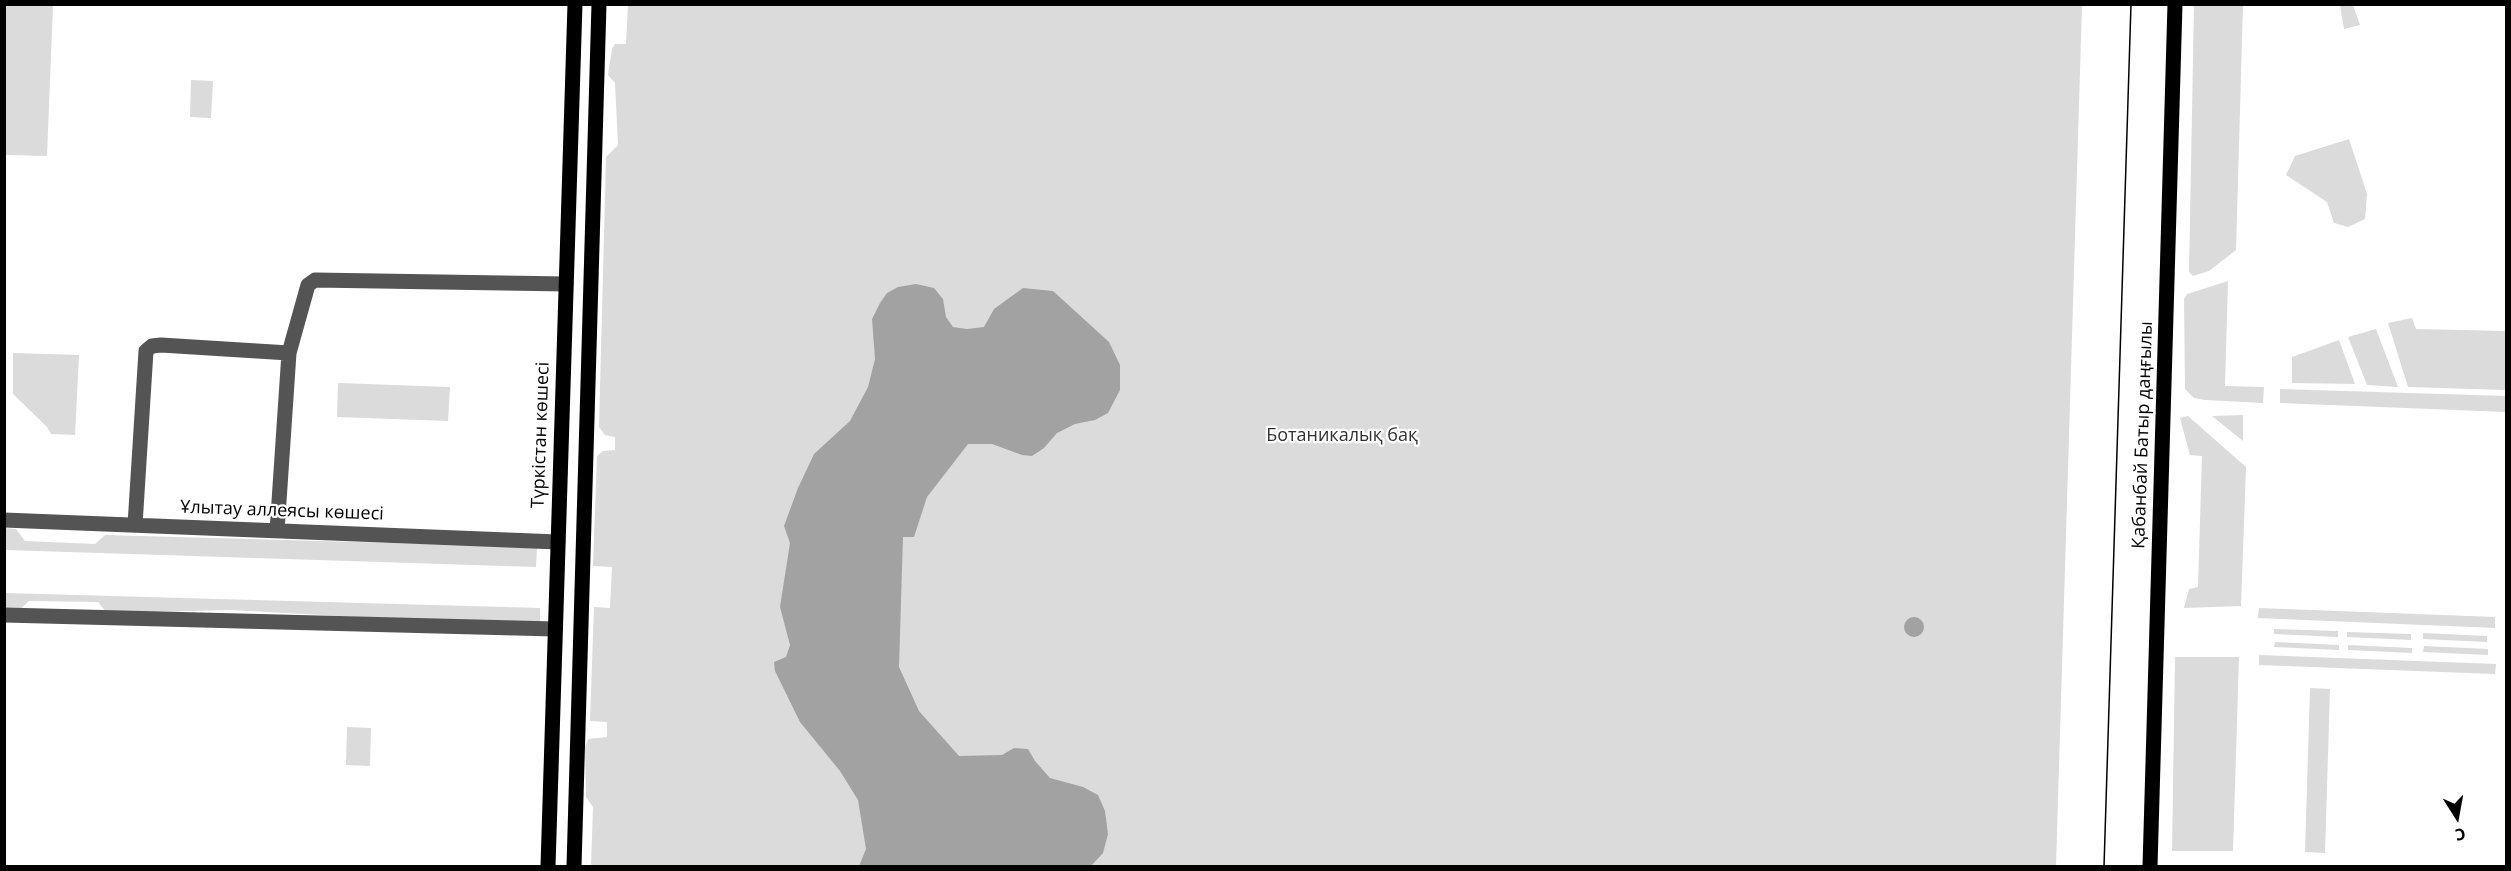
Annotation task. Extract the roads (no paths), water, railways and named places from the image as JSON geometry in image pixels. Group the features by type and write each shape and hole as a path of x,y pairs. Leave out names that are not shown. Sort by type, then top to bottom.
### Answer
{"main road":[{"name":"Түркістан көшесі","path":"548,867 575,4"},
{"path":"574,867 599,4"},
{"name":"Қабанбай Батыр даңғылы","path":"2150,867 2175,4"},
{"path":"558,542 561,557 568,563 574,563 583,553"},
{"path":"555,623 559,611 573,610 578,615 581,628"}],"street":[{"path":"277,531 289,353 304,292 308,285 315,280 566,284"},
{"path":"135,525 146,351 152,346 161,345 289,353"},
{"name":"Ұлытау аллеясы көшесі","path":"4,520 558,542"},
{"path":"4,615 555,623"}],"tram line":[{"path":"2104,866 2131,4"}],"park label":[{"name":"Ботаникалық бақ","path":"1342,436"}]}
